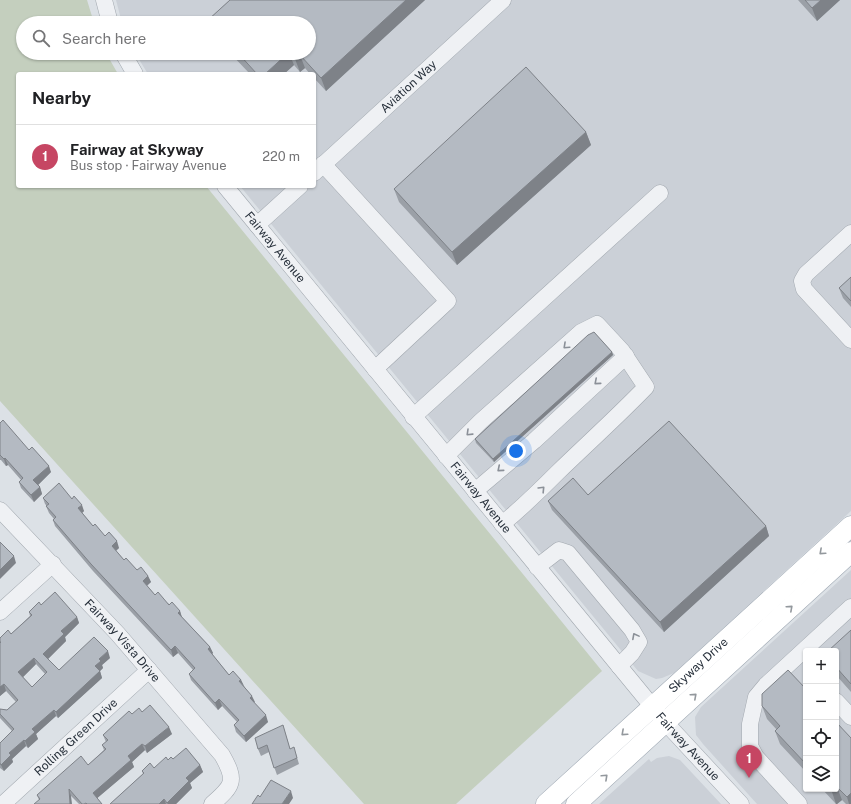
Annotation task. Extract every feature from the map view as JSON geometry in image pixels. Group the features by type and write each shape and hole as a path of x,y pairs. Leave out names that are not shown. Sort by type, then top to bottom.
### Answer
{"main road":[{"name":"Skyway Drive","path":"576,804 659,714 851,526"},
{"name":"Skyway Drive","path":"546,804 659,714 848,559"}],"street":[{"path":"104,0 108,16"},
{"name":"Aviation Way","path":"319,169 503,0"},
{"path":"127,60 134,72"},
{"path":"319,169 448,301 375,369"},
{"name":"Fairway Avenue","path":"227,188 413,417 659,714 741,804"},
{"path":"257,225 298,188"},
{"path":"413,417 660,193"},
{"path":"851,232 806,274 802,281 804,289 851,340"},
{"path":"446,456 482,420 581,332 597,324 626,356 646,387 615,420 558,472 527,504 502,524"},
{"path":"475,491 534,441 626,356"},
{"name":"Fairway Vista Drive","path":"0,510 53,564 149,670 222,755 232,780 229,789 212,804"},
{"path":"537,567 559,550 568,553 627,624 639,642 632,653 619,666"},
{"path":"0,612 53,564"},
{"path":"799,804 756,757 750,746 750,724 756,697 766,685 851,607"},
{"name":"Rolling Green Drive","path":"3,804 149,670"},
{"path":"839,704 851,717"}],"shaded area":[{"path":"116,0 851,0 851,511 674,673 656,679 638,671 242,188 316,188 316,72 147,72 139,60 316,60 316,16 120,16"},
{"path":"851,570 851,804 757,804 696,735 695,717 701,707"},
{"path":"669,756 680,760 721,804 599,804 649,759 651,762 657,758"}],"green space":[{"path":"0,0 87,0 92,16 16,16 16,60 110,60 117,72 16,72 16,188 208,188 602,671 456,804 364,804 0,401"}],"building":[{"path":"230,0 406,0 321,78 305,60 316,60 316,16 212,16"},
{"path":"805,0 821,0 812,8"},
{"path":"244,60 280,60 267,72 255,72"},
{"path":"526,67 586,132 452,252 394,189"},
{"path":"851,277 851,301 839,288"},
{"path":"594,332 612,352 493,459 475,439 588,335"},
{"path":"3,420 29,450 32,447 49,466 33,480 40,487 31,495 19,482 23,478 5,458 4,459 0,455 0,423"},
{"path":"669,421 766,526 660,622 548,501 573,478 588,495"},
{"path":"59,483 72,499 74,496 82,505 78,508 93,526 95,524 105,536 109,532 117,541 112,546 124,560 126,558 137,570 141,567 148,576 143,581 155,595 158,592 169,605 172,602 180,611 178,613 210,647 208,649 229,675 233,671 241,680 239,681 252,696 250,698 266,715 244,736 234,725 239,720 219,699 215,703 189,674 195,668 175,646 171,650 91,564 53,520 56,517 46,506 49,504 43,498"},
{"path":"0,542 14,556 0,570"},
{"path":"55,592 77,617 61,631 64,634 43,654 59,670 94,637 108,651 99,659 101,661 95,666 100,671 56,712 54,710 32,729 35,732 9,753 11,755 1,765 0,743 14,729 0,714 0,709 7,710 18,700 4,684 0,687 0,638 8,630 11,634 32,615 29,612 39,602 41,605","holes":["34,658 47,672 32,687 18,672"]},
{"path":"851,630 851,684 839,670 839,648 831,648"},
{"path":"788,670 803,686 803,761 775,731 780,726 762,706 762,694"},
{"path":"150,705 169,727 145,746 142,744 128,756 131,760 93,793 102,804 82,804 69,789 70,804 34,804 40,799 37,795 81,756 88,765 106,749 102,745 108,740 103,735 129,711 132,714 139,708 142,712"},
{"path":"283,725 290,749 294,747 297,758 274,768 267,745 258,749 255,738"},
{"path":"839,725 851,738 851,793 847,797 839,789"},
{"path":"186,748 200,765 186,778 189,781 167,803 164,799 159,804 110,804 144,773 142,771 150,763 154,768 166,757 168,760 171,757 173,759"},
{"path":"271,780 291,791 282,804 252,804 258,795 260,797"}],"place":[{"name":"Fairway at Skyway","path":"749,778"}]}
